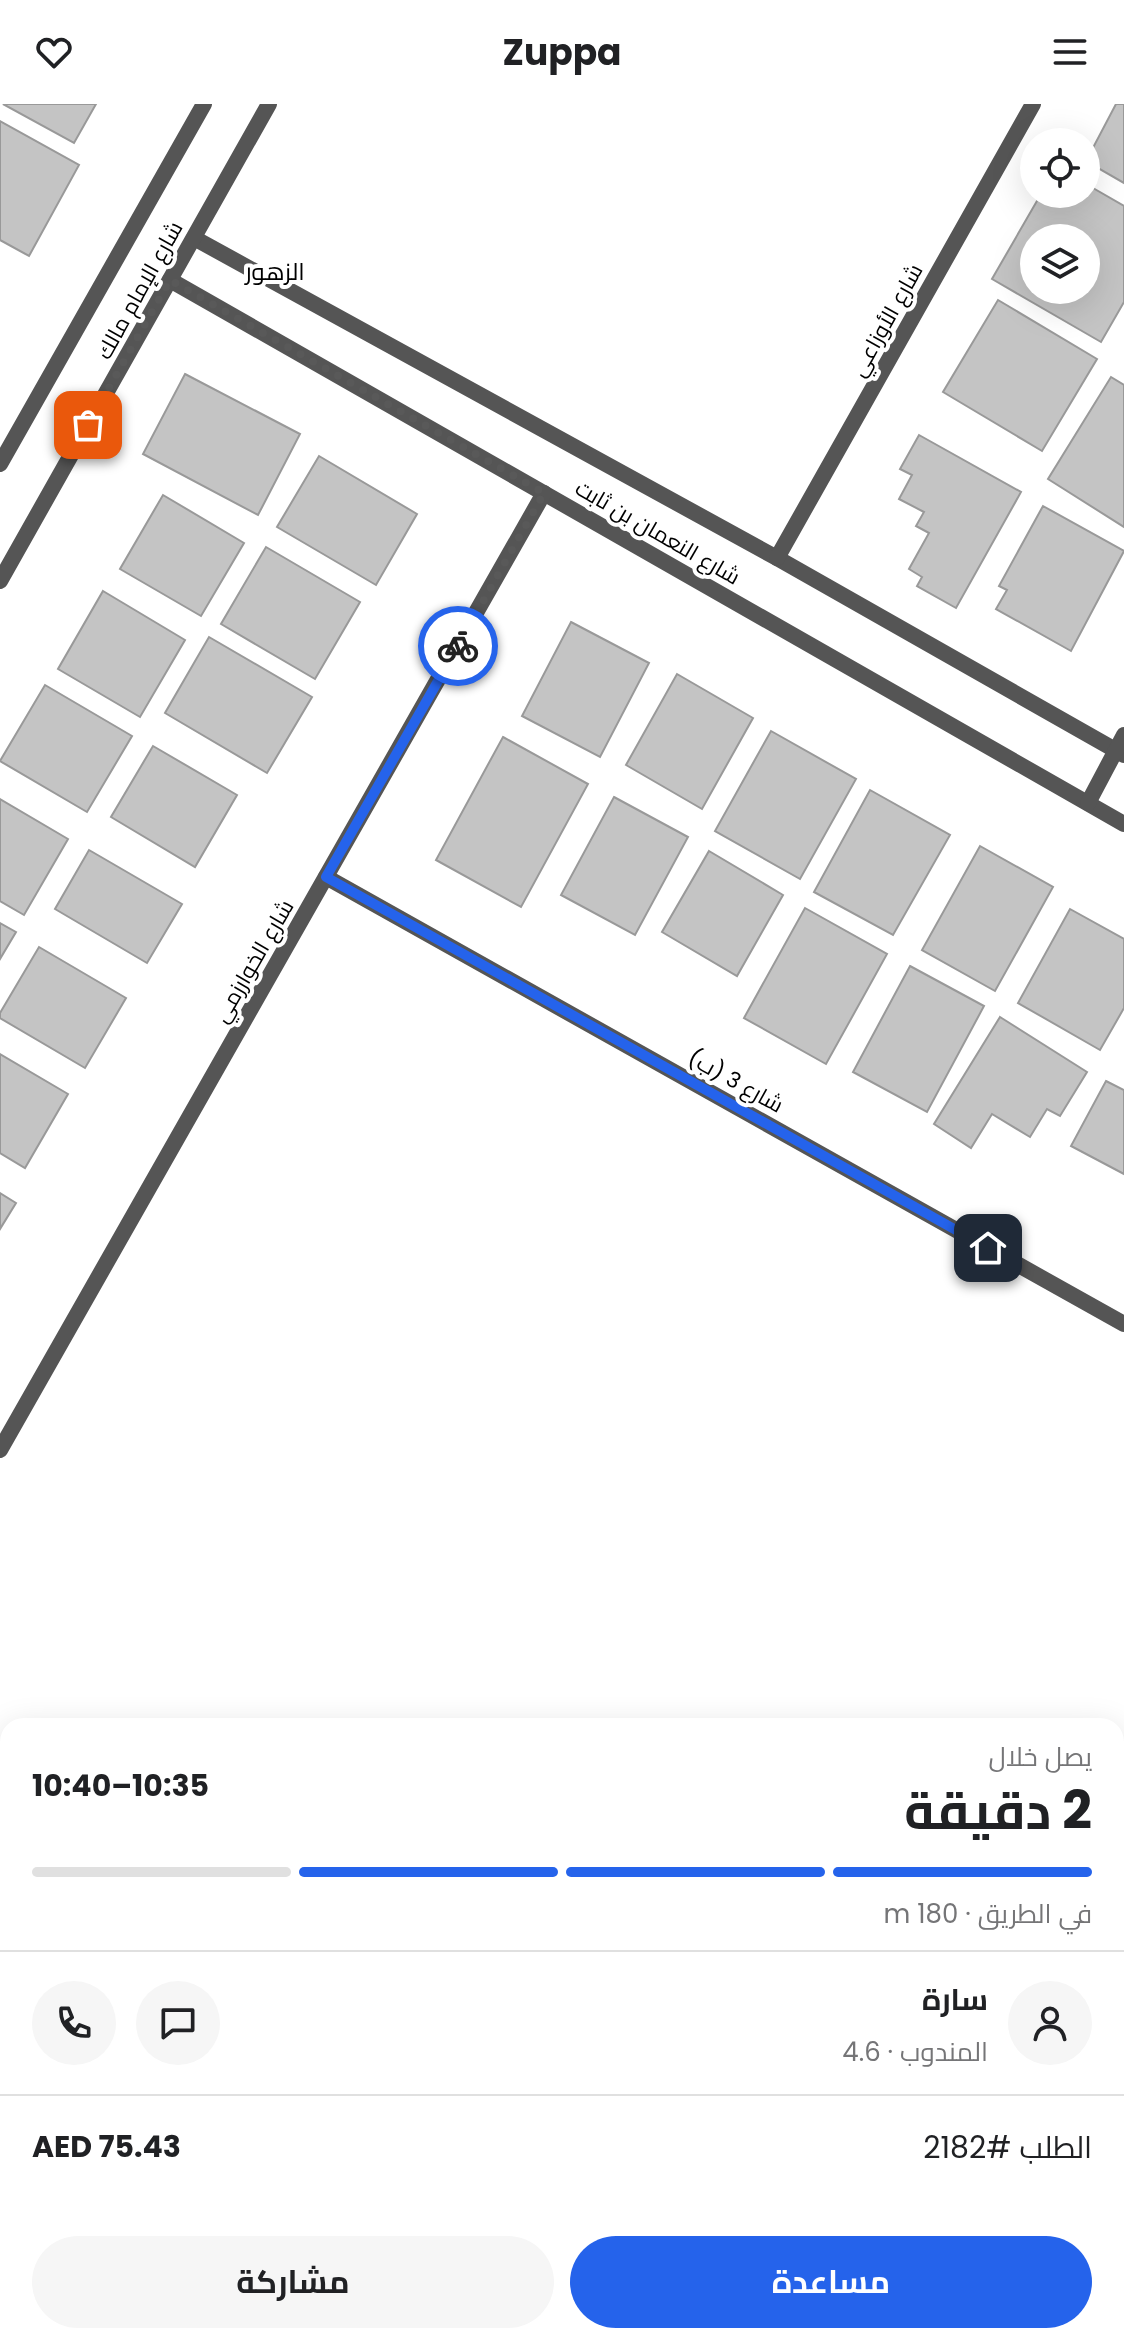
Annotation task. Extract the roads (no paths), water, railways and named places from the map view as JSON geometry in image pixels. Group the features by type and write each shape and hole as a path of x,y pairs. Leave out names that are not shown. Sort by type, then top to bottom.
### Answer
{"street":[{"name":"شارع الإمام مالك","path":"0,464 204,104"},
{"name":"شارع الإمام مالك","path":"0,581 269,104"},
{"name":"شارع الأوزاعي","path":"777,558 1033,104"},
{"name":"شارع النعمان بن ثابت","path":"194,238 777,558 1120,752"},
{"name":"شارع النعمان بن ثابت","path":"170,280 1124,824"},
{"name":"شارع الخوارزمي","path":"0,1450 544,493"},
{"path":"1088,803 1120,752 1124,735"},
{"name":"شارع 3 (ب)","path":"326,877 1124,1324"}],"district":[{"name":"الزهور","path":"275,272"}]}
